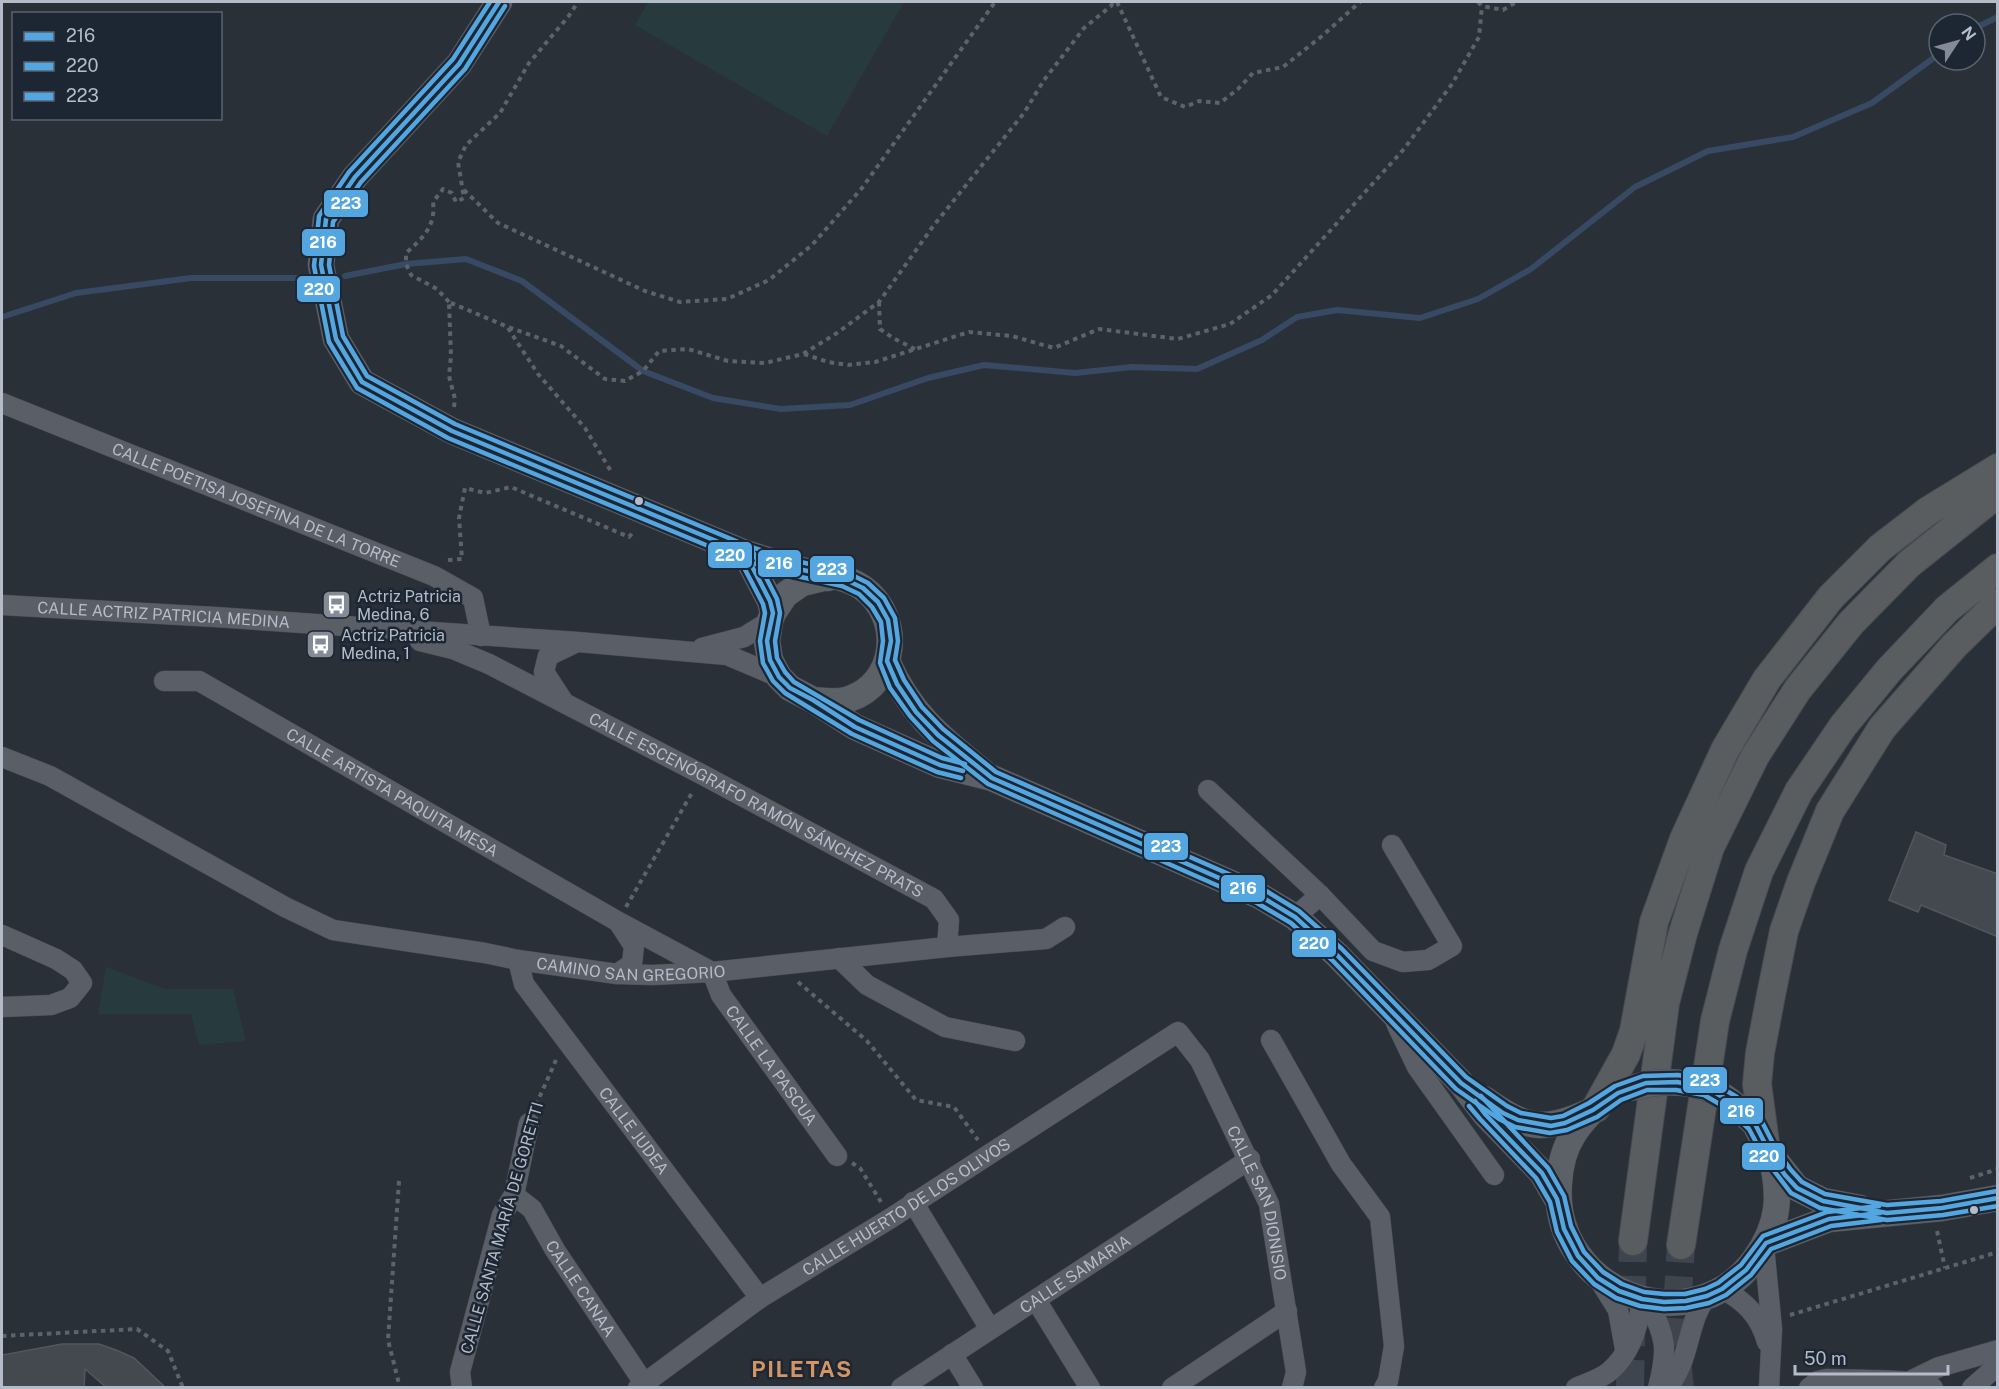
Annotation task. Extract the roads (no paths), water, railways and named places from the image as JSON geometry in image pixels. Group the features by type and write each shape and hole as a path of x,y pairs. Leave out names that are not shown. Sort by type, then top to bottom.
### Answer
{"highway":[{"path":"1594,1109 1626,1054 1634,1031 1654,922 1684,839 1725,750 1767,679 1831,597 1880,548 1928,511 1998,468"},
{"path":"1633,1241 1665,1003 1683,933 1710,847 1755,756 1797,689 1844,631 1909,564 1983,502 1998,493"},
{"path":"1682,1245 1714,1021 1733,950 1760,871 1799,791 1843,726 1889,670 1947,609 1998,568"},
{"path":"1768,1149 1757,1084 1760,1053 1784,931 1830,811 1882,728 1954,646 1998,603"}],"main road":[{"path":"499,2 459,64 355,177 326,219 321,265 336,339 362,382 452,431 745,553 794,568 844,579 863,588 878,602 888,620 891,641 887,662 879,677 866,690 849,699 831,702 813,700"},
{"path":"745,553 770,601 771,617 767,641 770,660 779,677 790,688 855,727 940,765 992,778 1260,896 1295,917 1337,955 1461,1083 1485,1114 1542,1173 1557,1199 1564,1229 1578,1256 1598,1278 1619,1291 1645,1300 1686,1301 1714,1292 1746,1270 1765,1245 1776,1214 1778,1182 1768,1149"},
{"path":"771,617 785,596 802,583 823,578 844,579"},
{"path":"887,662 897,684 923,720 938,735 992,778"},
{"path":"1461,1083 1503,1113 1518,1120 1551,1126 1565,1123 1594,1109 1618,1093 1646,1083 1677,1082 1707,1088 1736,1106 1755,1124 1768,1149 1791,1182 1807,1195 1823,1201 1887,1213"},
{"path":"1557,1199 1560,1166 1572,1135 1594,1109"},
{"path":"1765,1245 1829,1219 1942,1208 1998,1198"}],"street":[{"name":"CALLE POETISA JOSEFINA DE LA TORRE","path":"2,403 434,576 473,598 481,636"},
{"name":"CALLE ACTRIZ PATRICIA MEDINA","path":"2,605 578,642 727,655 779,677"},
{"name":"CALLE ACTRIZ PATRICIA MEDINA","path":"684,652 744,637 771,617"},
{"name":"CALLE ESCENÓGRAFO RAMÓN SÁNCHEZ PRATS","path":"368,628 453,650 489,664 934,899 949,920 947,947"},
{"name":"CALLE ESCENÓGRAFO RAMÓN SÁNCHEZ PRATS","path":"564,702 544,672 548,656 578,642"},
{"name":"CALLE ARTISTA PAQUITA MESA","path":"164,681 199,681 617,921 712,972"},
{"name":"CAMINO SAN GREGORIO","path":"2,757 50,776 285,907 333,930 518,960 618,974 712,972 1046,939 1065,927"},
{"path":"1208,790 1320,895 1373,951 1403,962 1428,960 1452,946 1392,845"},
{"path":"1295,917 1320,895"},
{"name":"CALLE ARTISTA PAQUITA MESA","path":"617,921 634,946 632,964 618,974"},
{"path":"2,935 73,970 82,983 70,998 51,1005 2,1007"},
{"path":"839,958 867,985 945,1027 1015,1041"},
{"name":"CALLE JUDEA","path":"518,960 524,984 760,1298"},
{"name":"CALLE LA PASCUA","path":"712,972 721,995 837,1156"},
{"path":"1390,1010 1418,1066 1494,1175"},
{"name":"CALLE HUERTO DE LOS OLIVOS","path":"641,1385 760,1298 891,1218 1178,1032"},
{"name":"CALLE SAN DIONISIO","path":"1178,1032 1200,1060 1250,1160 1269,1204 1296,1372 1292,1388"},
{"path":"1271,1040 1341,1164 1380,1217 1394,1346 1388,1381 1384,1388"},
{"name":"CALLE SANTA MARÍA DE GORETTI","path":"462,1388 460,1372 502,1215 514,1195 529,1123"},
{"name":"CALLE SAMARIA","path":"901,1388 1250,1160"},
{"name":"CALLE CANAA","path":"514,1195 532,1209 555,1250 641,1385"},
{"path":"913,1202 990,1329"},
{"path":"1765,1245 1771,1312 1769,1388"},
{"path":"1598,1278 1622,1320 1625,1349"},
{"path":"1667,1388 1676,1378 1682,1364 1698,1307 1714,1292 1736,1297 1756,1316 1766,1340 1770,1367"},
{"path":"1036,1300 1090,1388"},
{"path":"1576,1388 1610,1371 1621,1359 1634,1337 1645,1300"},
{"path":"1645,1300 1663,1335 1665,1348 1665,1362 1658,1388"},
{"path":"1183,1385 1287,1311"},
{"path":"1909,1382 1939,1367 1998,1350"},
{"path":"952,1354 973,1388"},
{"path":"1972,1388 1998,1365"},
{"path":"1809,1388 1818,1381 1827,1379 1909,1382 1928,1384 1934,1388"}],"waterway":[{"path":"1987,22 1998,17"},
{"path":"345,276 406,264 466,259 522,281 643,371 713,398 781,409 850,405 928,378 984,365 1075,373 1132,367 1197,369 1262,340 1297,317 1337,310 1420,318 1478,299 1531,269 1635,187 1708,151 1793,137 1872,103 1927,63"},
{"path":"2,317 76,293 191,278 301,278"}],"tunnel":[{"path":"1630,1388 1633,1241"},
{"path":"1680,1388 1675,1342 1681,1245"}],"place":[{"name":"Actriz Patricia Medina, 6","path":"336,605"},
{"name":"Actriz Patricia Medina, 1","path":"320,644"}],"district":[{"name":"PILETAS","path":"802,1369"}]}
